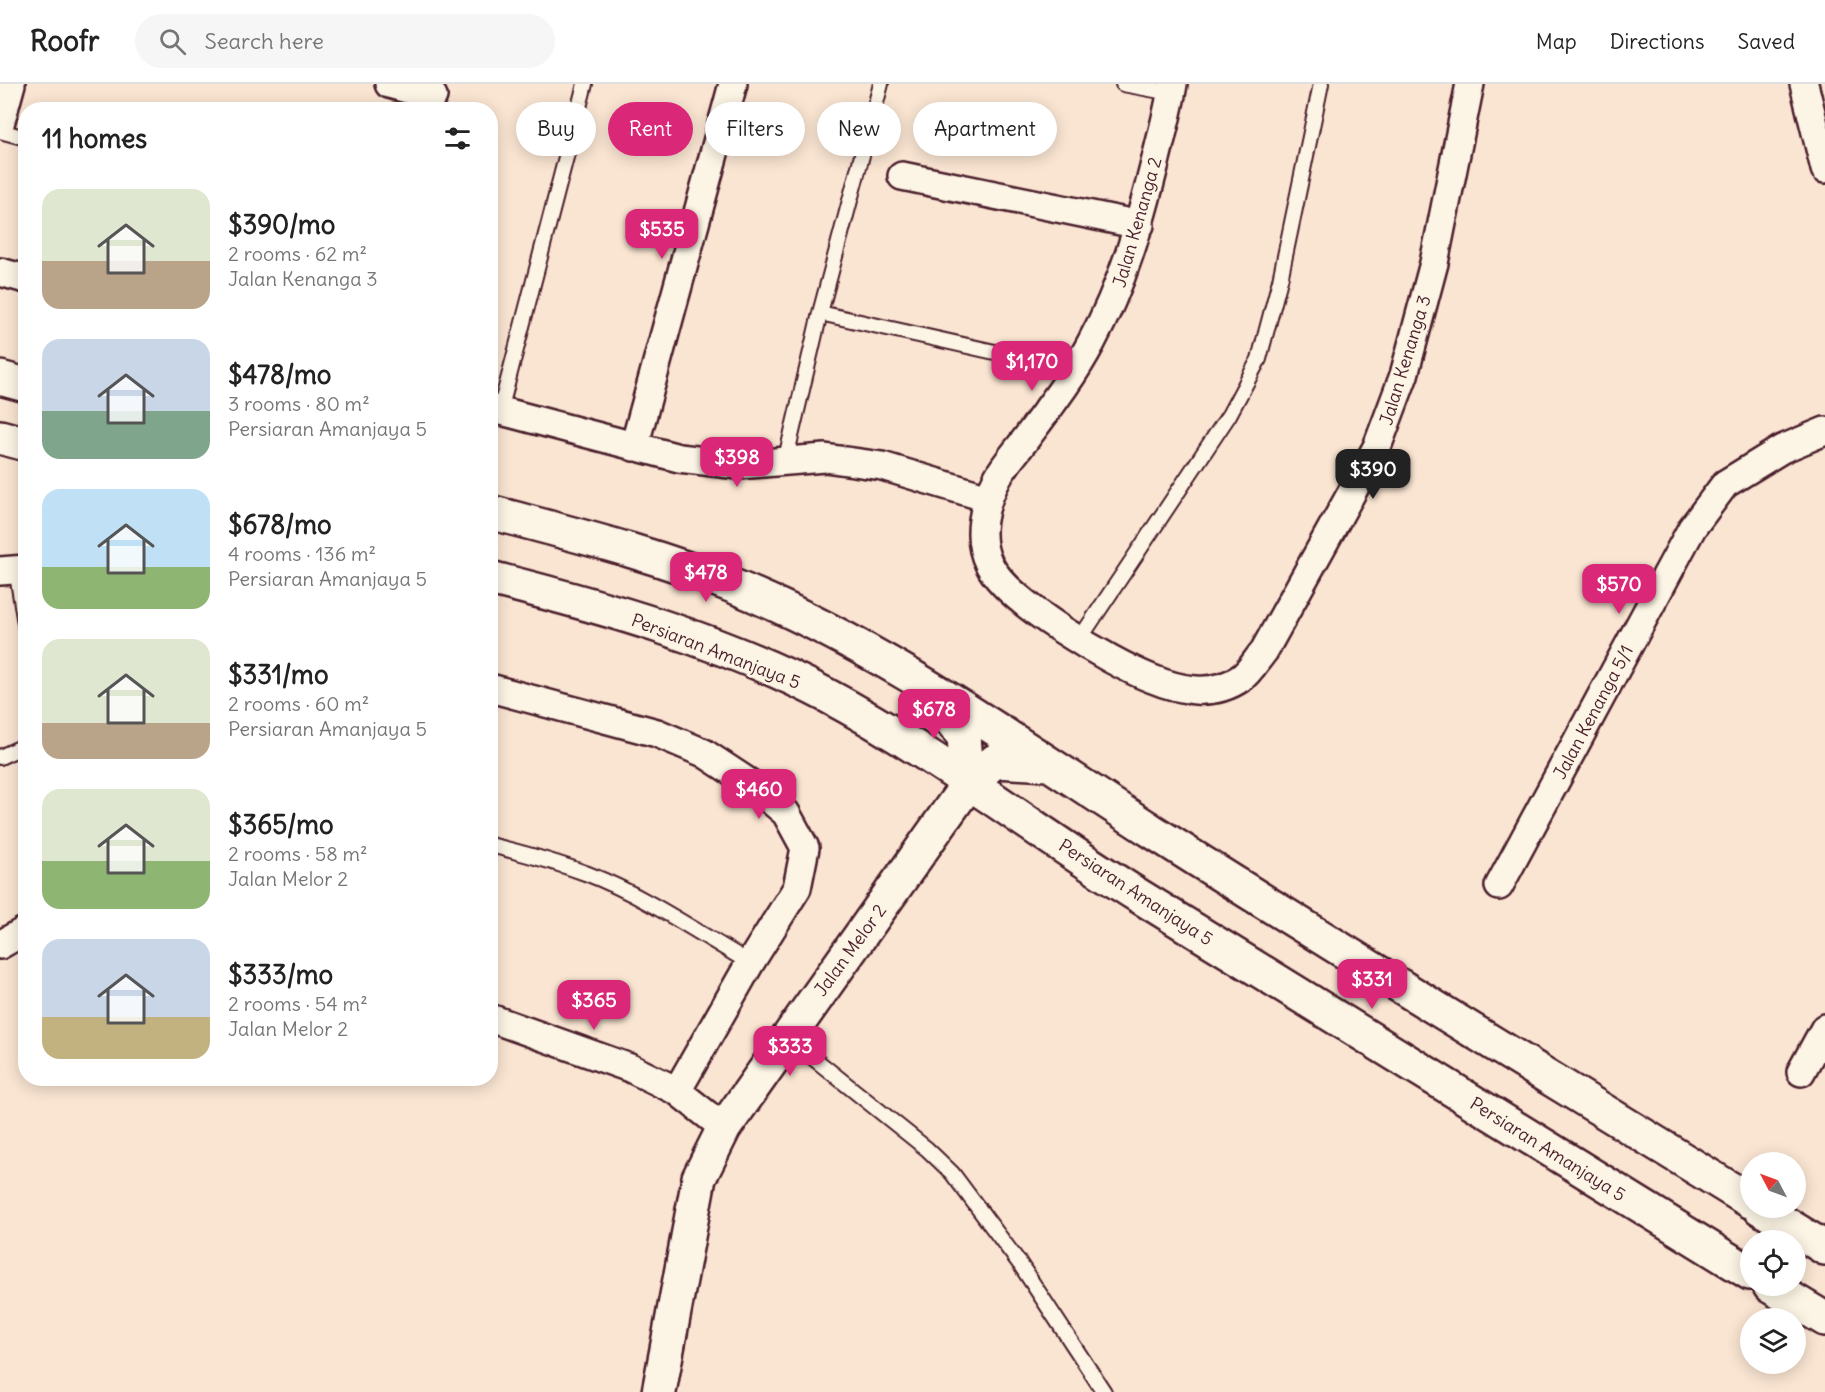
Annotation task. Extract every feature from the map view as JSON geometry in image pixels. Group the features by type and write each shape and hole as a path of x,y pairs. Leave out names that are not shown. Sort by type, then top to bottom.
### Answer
{"street":[{"path":"0,124 11,84"},
{"path":"389,84 433,96"},
{"path":"634,447 733,84"},
{"name":"Jalan Kenanga 3","path":"1079,640 1147,676 1181,690 1211,690 1241,678 1264,651 1377,447 1400,385 1434,263 1470,84"},
{"path":"1804,84 1825,169"},
{"name":"Jalan Kenanga 2","path":"1079,640 1006,588 989,564 983,543 982,520 988,498 999,475 1075,370 1117,293 1140,225 1172,89"},
{"path":"902,176 1140,225"},
{"path":"0,272 18,277"},
{"path":"0,378 18,383"},
{"path":"498,410 679,458 738,465 825,458 882,466 988,498"},
{"name":"Jalan Kenanga 5/1","path":"1499,886 1692,528 1725,484 1782,449 1825,431"},
{"path":"0,437 18,442"},
{"path":"498,514 664,561 733,586 861,648 1740,1196"},
{"name":"Persiaran Amanjaya 5","path":"498,580 598,605 756,663 833,699 879,725 1132,892 1740,1267"},
{"path":"925,686 964,737 969,784"},
{"path":"498,690 657,733 694,749 751,784 786,813 805,848 797,888 750,963 677,1092"},
{"name":"Jalan Melor 2","path":"659,1392 699,1178 724,1128 969,784 995,760 1052,765"},
{"path":"0,945 18,935"},
{"path":"498,1021 630,1068 677,1092 724,1128"},
{"path":"1801,1072 1825,1028"},
{"path":"1776,1218 1825,1248"},
{"path":"1787,1296 1825,1319"}],"lane":[{"path":"498,398 585,84"},
{"path":"785,462 820,313 881,84"},
{"path":"1123,84 1172,89"},
{"path":"1079,640 1229,415 1259,359 1280,280 1321,84"},
{"path":"0,131 18,136"},
{"path":"820,313 1075,370"},
{"path":"14,569 18,589"},
{"path":"0,757 18,749"},
{"path":"498,847 590,874 649,904 750,963"},
{"path":"787,1037 927,1149 952,1173 1020,1264 1104,1392"}]}
